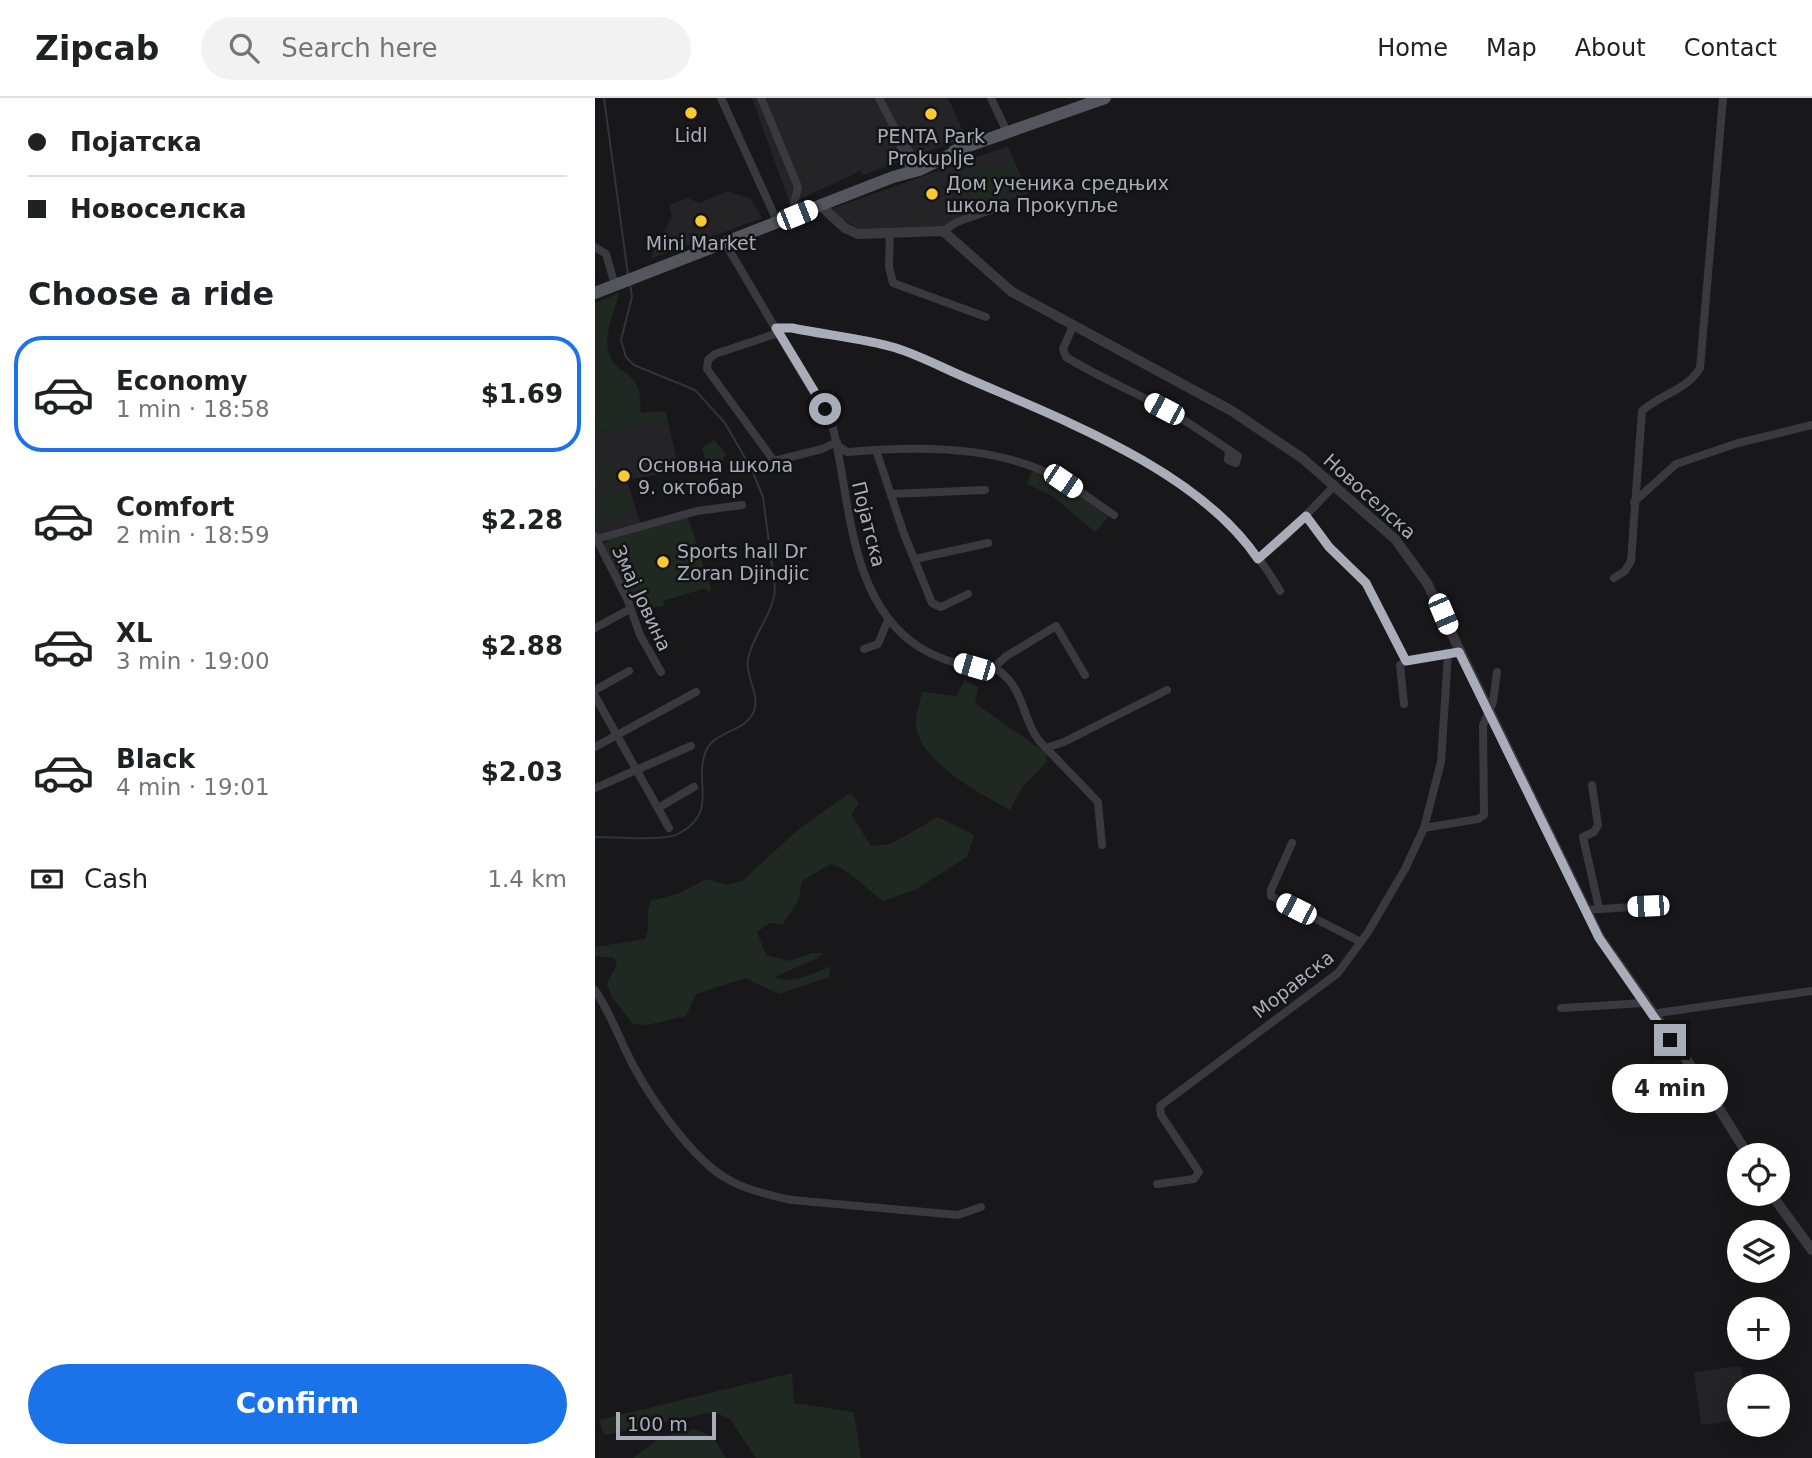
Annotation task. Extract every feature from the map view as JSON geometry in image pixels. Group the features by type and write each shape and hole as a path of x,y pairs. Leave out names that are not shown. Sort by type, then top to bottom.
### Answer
{"main road":[{"path":"893,177 912,165 1105,98"},
{"path":"595,293 893,177 919,170 960,150"}],"street":[{"path":"721,98 778,223"},
{"path":"761,98 798,187 794,204 797,215"},
{"path":"879,98 912,165"},
{"path":"991,98 1007,134"},
{"path":"1614,578 1625,571 1631,561 1642,411 1655,399 1692,382 1700,368 1723,98"},
{"path":"821,206 852,232 890,233 943,232 957,222 1005,205"},
{"name":"Новоселска","path":"943,232 1012,292 1232,411 1302,458 1385,529 1412,558 1427,583 1453,653 1488,708 1599,938 1705,1086 1741,1143"},
{"path":"890,233 889,267 893,283 986,317"},
{"name":"Појатска","path":"725,243 825,409 838,444 842,481 865,575 888,620 925,650 974,667 994,668"},
{"path":"596,249 608,259 619,283"},
{"path":"1073,326 1063,349 1066,357 1186,421 1229,450"},
{"path":"1114,515 1063,481 1004,458 918,447 847,452 838,444 788,459 772,460 707,369 708,360 777,331 792,328 895,348 1068,421 1134,456 1183,487 1229,523 1280,591"},
{"path":"1634,502 1676,464 1738,443 1812,425"},
{"path":"876,450 935,606 941,607 968,594"},
{"path":"1258,559 1306,516 1335,485"},
{"path":"891,494 985,490"},
{"path":"596,542 697,511 742,505"},
{"path":"1306,516 1329,547 1366,583 1406,661"},
{"name":"Змај Јовина","path":"596,542 661,673"},
{"path":"915,559 988,543"},
{"path":"595,628 631,610"},
{"path":"864,649 878,644 888,620"},
{"path":"1085,675 1056,626 1005,657 994,668 1006,676 1012,685 1032,733 1098,803 1101,845"},
{"path":"1403,704 1399,668 1406,661 1453,653"},
{"name":"Моравска","path":"1157,1184 1194,1179 1199,1172 1161,1115 1160,1106 1338,972 1361,942 1405,869 1424,828 1441,761 1453,653"},
{"path":"595,690 629,671"},
{"path":"1424,828 1478,819 1484,815 1482,751 1488,708 1493,702 1496,672"},
{"path":"1046,748 1064,742 1167,690"},
{"path":"595,747 696,692"},
{"path":"595,696 669,828"},
{"path":"595,788 638,772 691,746"},
{"path":"1592,785 1598,825 1596,831 1583,837 1598,908"},
{"path":"658,808 694,788"},
{"path":"1292,843 1271,890 1271,896 1361,942"},
{"path":"1585,910 1648,906"},
{"path":"595,989 619,1031 624,1048 666,1114 711,1168 730,1181 765,1195 793,1200 918,1213 958,1215 981,1207"},
{"path":"1651,1014 1812,991"},
{"path":"1561,1008 1644,1003"},
{"path":"1780,1206 1811,1248"}],"shaded area":[{"path":"752,98 948,98 966,138 863,175 860,171 790,204"},
{"path":"1008,146 1028,193 963,218 944,229 862,231 831,209"},
{"path":"1011,162 1020,187 974,203 965,177"},
{"path":"728,191 751,199 762,218 650,259 672,216 669,205 688,198 699,203"},
{"path":"619,293 607,339 611,359 635,381 641,413 665,411 668,421 595,432 595,303"},
{"name":"Основна школа 9. октобар","path":"668,421 679,471 627,480 640,523 598,534 595,528 595,432"},
{"path":"714,440 726,454 720,464 706,462 702,448"},
{"path":"613,463 619,478 595,487 595,469"},
{"path":"1032,471 1062,482 1108,517 1095,532 1053,496 1027,484"},
{"path":"624,489 633,509 596,525 595,501"},
{"path":"688,517 711,589 708,593 706,588 663,601 664,606 642,604 625,588 604,545 608,538"},
{"path":"965,680 978,687 975,703 1046,753 1047,762 1023,786 1010,810 939,764 919,738 916,720 922,692 956,696"},
{"path":"850,793 859,803 851,814 871,846 891,844 938,817 974,835 967,857 915,890 884,901 852,875 830,864 802,881 799,899 783,924 770,923 757,932 766,955 789,961 812,953 823,953 818,958 775,977 796,979 831,966 829,977 779,994 745,978 696,994 686,1016 647,1025 633,1024 611,996 607,983 617,965 614,958 595,956 595,947 645,939 651,901 680,893 706,879 726,885 742,881 800,828"},
{"path":"1741,1366 1742,1374 1727,1374 1727,1422 1701,1425 1694,1372"},
{"path":"792,1373 794,1403 854,1412 861,1458 756,1458 730,1419 714,1412 604,1435 599,1420"},
{"path":"695,1429 713,1437 726,1458 633,1458 661,1437"}],"waterway":[{"path":"604,98 628,275"},
{"path":"595,837 673,836 692,824 699,815 706,751 710,744 744,723 754,711 755,698 748,659 771,607 775,589 763,497 752,470 725,423 695,390 634,365 626,357 621,340 632,297 630,284"}],"place":[{"name":"Lidl","path":"691,113"},
{"name":"PENTA Park Prokuplje","path":"931,114"},
{"name":"Дом ученика средњих школа Прокупље","path":"932,194"},
{"name":"Mini Market","path":"701,221"},
{"name":"Основна школа 9. октобар","path":"624,476"},
{"name":"Sports hall Dr Zoran Djindjic","path":"663,562"}],"route":[{"path":"825,409 776,328 792,328 895,348 1068,421 1156,468 1183,487 1229,523 1258,559 1306,516 1329,547 1366,583 1392,628 1406,661 1459,652 1599,938 1670,1040"}]}
